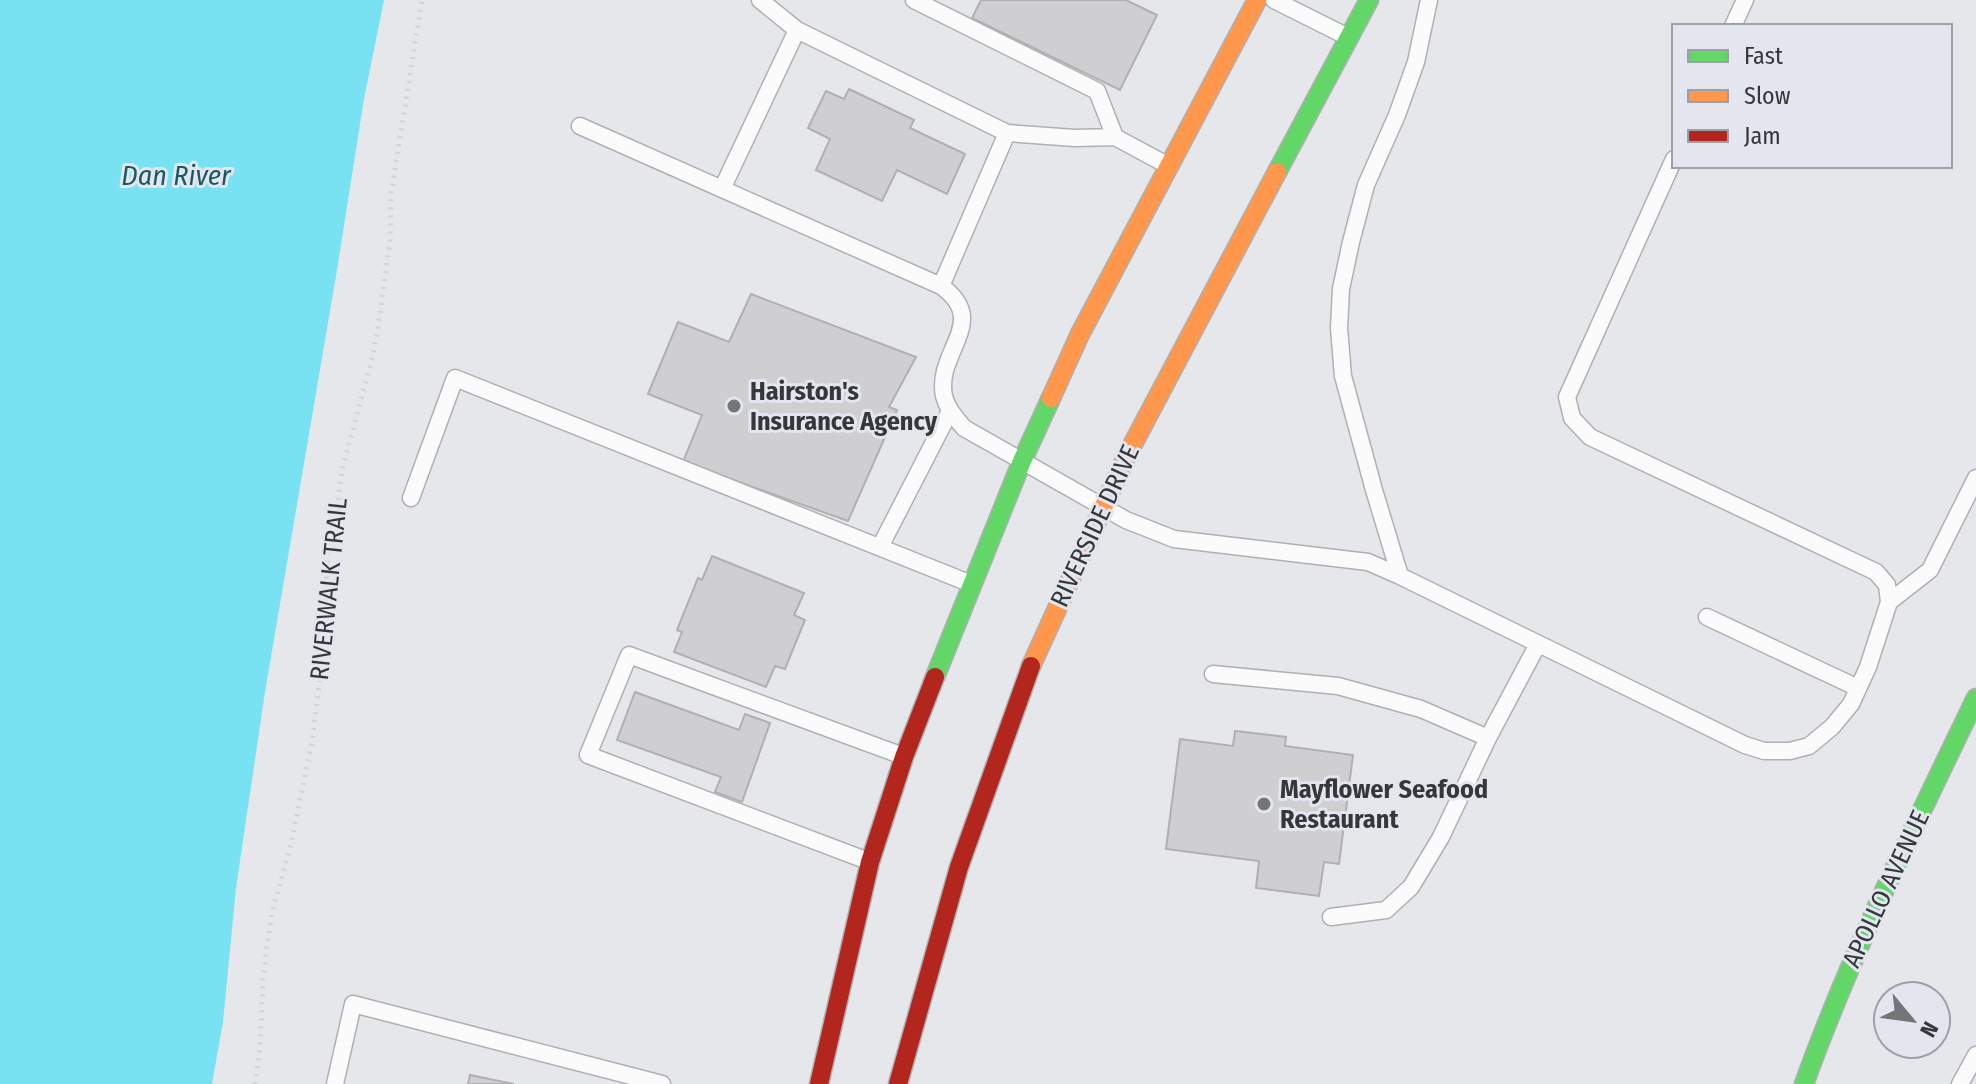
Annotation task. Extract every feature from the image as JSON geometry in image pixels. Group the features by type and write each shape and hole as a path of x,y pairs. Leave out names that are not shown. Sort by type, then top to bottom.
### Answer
{"main road":[{"path":"819,1084 870,862 904,757 971,584 1022,461 1080,334 1257,0"},
{"name":"RIVERSIDE DRIVE","path":"898,1084 959,867 1022,690 1127,455 1369,0"},
{"name":"APOLLO AVENUE","path":"1804,1084 1862,936 1976,698"}],"lane":[{"path":"760,0 797,30 1007,133 1075,138 1115,137 1169,166"},
{"path":"914,0 1097,91 1115,137"},
{"path":"1274,0 1349,38"},
{"path":"1400,576 1343,376 1339,328 1341,289 1366,185 1416,62 1429,0"},
{"path":"1734,24 1745,0"},
{"path":"722,189 797,30"},
{"path":"580,126 941,286 955,296 962,310 963,324 943,375 944,396 950,411 964,428 1126,520 1174,539 1368,562 1745,745 1764,751 1790,751 1809,746 1832,727 1851,704 1868,667 1889,602 1887,585 1876,572 1590,437 1572,418 1567,397 1672,163"},
{"path":"941,286 1007,133"},
{"path":"411,498 455,378 971,584"},
{"path":"880,547 950,411"},
{"path":"1889,602 1930,570 1976,478"},
{"path":"1707,617 1858,688"},
{"path":"1331,917 1386,910 1411,887 1441,837 1488,738 1538,644"},
{"path":"870,862 588,755 629,655 904,757"},
{"path":"1213,674 1338,686 1421,709 1488,738"},
{"path":"335,1084 353,1004 662,1084"},
{"path":"1960,1084 1976,1055"}],"path":[{"name":"RIVERWALK TRAIL","path":"255,1084 272,913 291,844 312,742 327,622 328,549 342,470 377,334 390,241 392,180 422,0"}],"water":[{"name":"Dan River","path":"0,0 384,0 364,99 265,692 236,888 223,1022 212,1084 0,1084"}],"building":[{"path":"981,0 1126,0 1157,15 1120,90 972,18"},
{"path":"849,89 914,120 910,128 965,154 947,194 897,170 882,201 816,170 830,139 808,128 826,91 844,99"},
{"path":"751,294 916,357 889,407 897,410 848,521 683,462 702,415 648,394 678,322 729,342"},
{"path":"712,556 804,593 794,615 805,620 785,669 775,666 766,687 674,652 682,632 677,630 698,578 702,580"},
{"path":"635,692 739,730 745,714 770,723 742,802 715,792 721,777 617,740"},
{"path":"1235,731 1286,737 1285,746 1353,755 1339,864 1324,862 1319,896 1256,888 1259,861 1166,849 1180,739 1233,746"},
{"path":"470,1075 514,1084 468,1084"}],"traffic: fast":[{"path":"1277,172 1369,0"},
{"path":"935,677 1022,461 1051,398"},
{"path":"1804,1084 1863,937 1976,698"}],"traffic: slow":[{"path":"1051,398 1080,334 1257,0"},
{"path":"1031,666 1127,455 1277,172"}],"traffic: jam":[{"path":"898,1084 959,867 1031,666"},
{"path":"819,1084 870,862 904,757 935,677"}],"place":[{"name":"Hairston's Insurance Agency","path":"734,406"},
{"name":"Mayflower Seafood Restaurant","path":"1264,804"}]}
